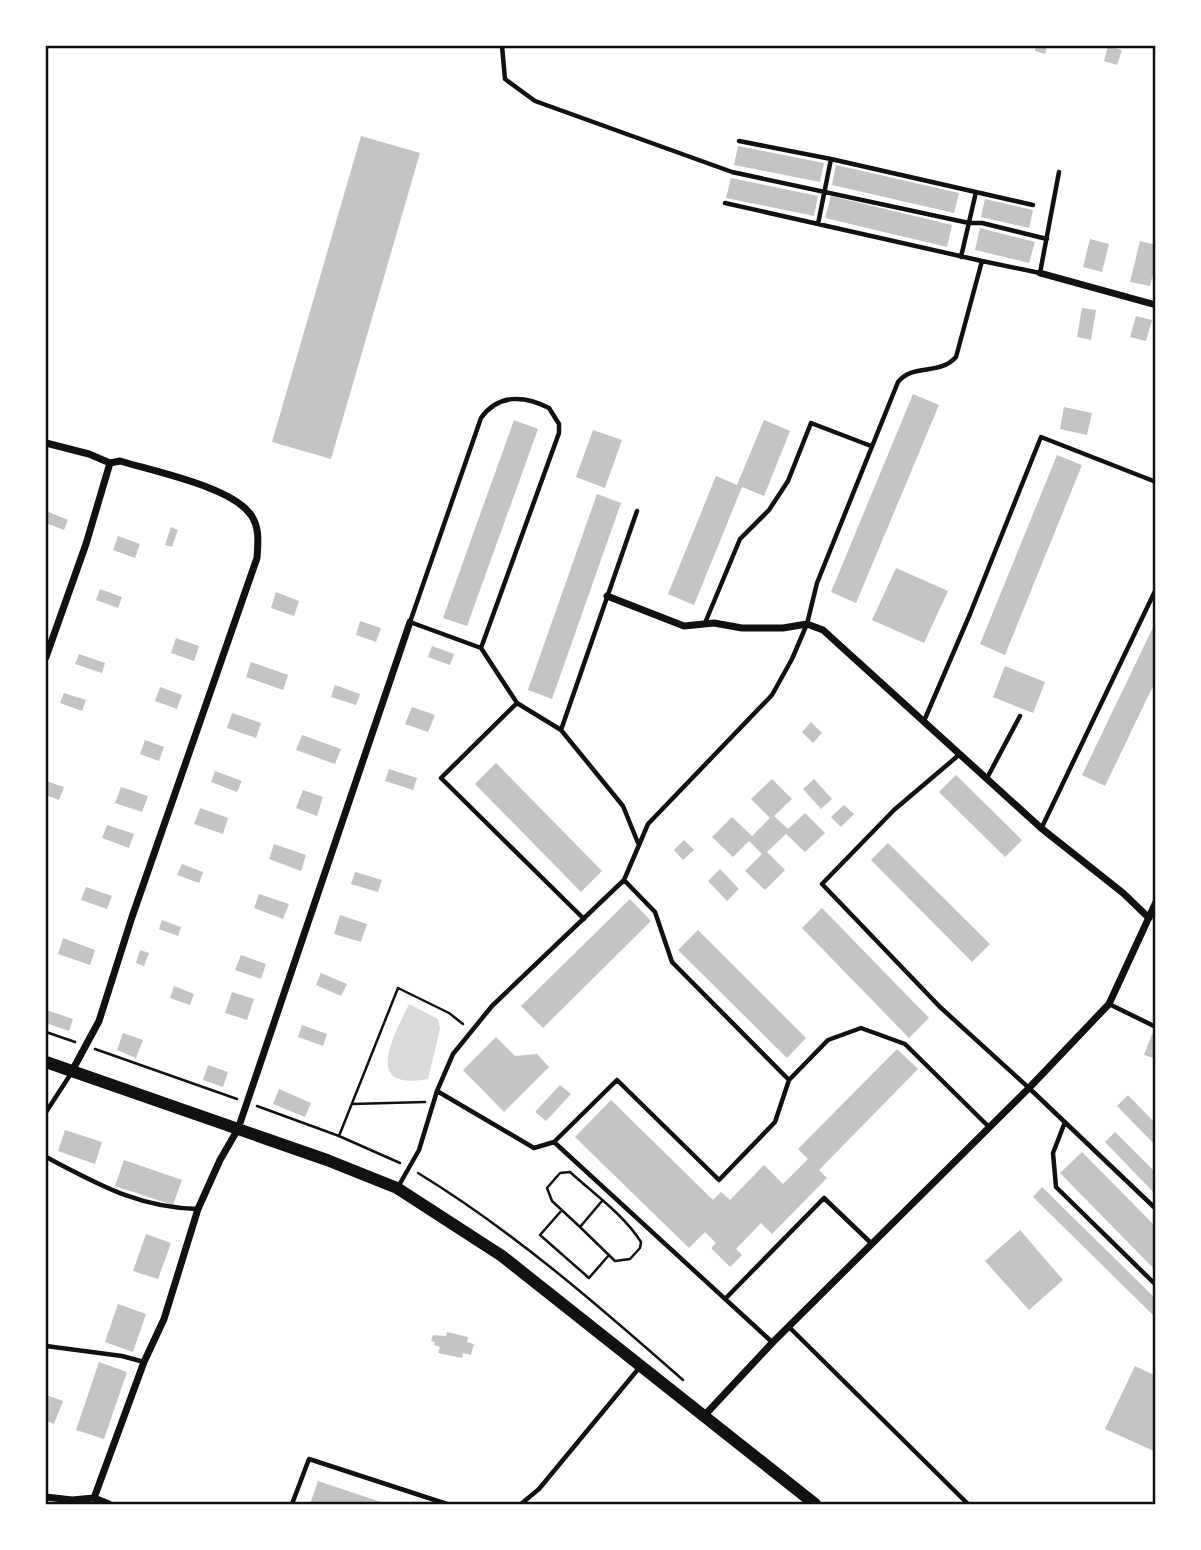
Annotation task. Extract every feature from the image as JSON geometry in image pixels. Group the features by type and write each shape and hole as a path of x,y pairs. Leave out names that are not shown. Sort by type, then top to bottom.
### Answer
{"main road":[{"path":"46,1062 397,1188 502,1256 815,1504"}],"street":[{"path":"1040,273 1156,305"},
{"path":"46,443 89,454 110,463 120,461 208,487 236,500 251,515 258,534 257,558 132,917 99,1021 72,1071"},
{"path":"46,657 86,544 110,463"},
{"path":"607,596 684,626 714,623 742,628 783,628 807,624 823,630 1041,828 1123,893 1149,918"},
{"path":"94,1498 144,1362 164,1318 198,1209 220,1160 238,1129 410,622"},
{"path":"702,1417 788,1326 1029,1088 1110,1004 1156,902"},
{"path":"46,1497 72,1500 94,1498 109,1504"}],"lane":[{"path":"502,46 505,79 535,101 661,144 732,172 969,223 982,223 1047,239"},
{"path":"739,141 1034,205"},
{"path":"818,224 831,159"},
{"path":"725,203 1040,273 1059,172"},
{"path":"961,257 976,191"},
{"path":"397,1188 419,1150 437,1091 453,1054 492,1006 624,880 648,824 772,695 792,660 807,624 817,583 898,382 904,374 941,368 956,357 982,261"},
{"path":"481,648 559,433 555,415 549,408 518,398 496,403 481,418 410,622 481,648 517,703 561,730 623,806 638,843"},
{"path":"705,624 740,540 769,510 788,481 811,423 872,446"},
{"path":"924,721 1041,437 1156,482"},
{"path":"561,730 637,510"},
{"path":"1041,828 1156,589"},
{"path":"517,703 441,778 584,919"},
{"path":"987,778 1020,716"},
{"path":"960,754 894,810 822,884 940,1007 1156,1209"},
{"path":"624,880 655,912 671,962 789,1080"},
{"path":"1149,918 1156,924"},
{"path":"1110,1004 1156,1027"},
{"path":"437,1091 534,1148 554,1142 617,1080 719,1180 775,1122 789,1080 828,1040 861,1028 905,1044 989,1127"},
{"path":"46,1112 72,1071"},
{"path":"1065,1122 1053,1153 1056,1187 1156,1285"},
{"path":"554,1142 773,1342"},
{"path":"46,1157 107,1188 148,1204 174,1209 198,1209"},
{"path":"725,1298 824,1198 871,1243"},
{"path":"788,1326 968,1504"},
{"path":"46,1346 122,1356 144,1362"},
{"path":"521,1504 539,1489 640,1367"},
{"path":"292,1504 309,1459 447,1504"}],"path":[{"path":"339,1136 398,988 449,1013 472,1031"},
{"path":"352,1104 434,1102"},
{"path":"570,1172 635,1232 641,1242 640,1248 630,1259 615,1261 562,1210 552,1201 547,1188 560,1173 570,1172"},
{"path":"580,1227 610,1193"},
{"path":"562,1210 540,1235 589,1278 609,1255"}],"shaded area":[{"path":"409,1004 438,1019 440,1029 428,1079 408,1081 395,1077 389,1070 391,1046"}],"building":[{"path":"1036,46 1047,46 1045,54 1035,51"},
{"path":"1108,46 1122,50 1117,65 1104,61"},
{"path":"361,136 420,153 331,459 272,442"},
{"path":"738,146 824,163 820,182 734,165"},
{"path":"836,165 959,193 954,213 832,185"},
{"path":"731,178 818,196 814,216 726,198"},
{"path":"831,196 952,225 947,247 825,218"},
{"path":"985,199 1033,210 1029,228 981,217"},
{"path":"980,228 1035,242 1029,263 975,250"},
{"path":"1090,239 1109,244 1102,272 1083,267"},
{"path":"1140,241 1156,245 1156,262 1150,286 1130,282"},
{"path":"1082,308 1096,310 1091,340 1077,337"},
{"path":"1136,316 1152,320 1146,341 1130,337"},
{"path":"913,394 939,405 856,603 831,592"},
{"path":"1064,407 1092,413 1087,435 1060,429"},
{"path":"514,420 538,429 467,626 443,618"},
{"path":"764,420 790,431 764,496 742,487 694,605 668,594 716,476 737,485"},
{"path":"593,430 622,440 605,488 576,477"},
{"path":"1057,455 1082,465 1005,655 980,644"},
{"path":"597,494 621,503 552,699 528,690"},
{"path":"46,511 68,520 64,530 46,523"},
{"path":"171,527 178,530 172,547 165,545"},
{"path":"118,536 140,544 135,558 113,550"},
{"path":"896,568 948,591 924,643 872,620"},
{"path":"100,589 122,597 118,608 96,600"},
{"path":"276,592 299,601 294,616 271,608"},
{"path":"360,621 381,628 376,642 356,635"},
{"path":"1156,621 1156,680 1105,786 1082,775"},
{"path":"176,638 199,646 194,661 171,653"},
{"path":"432,646 454,654 450,665 428,657"},
{"path":"79,654 105,663 102,673 75,664"},
{"path":"251,662 288,675 283,690 246,677"},
{"path":"1005,666 1045,682 1033,713 993,697"},
{"path":"335,685 360,694 356,705 331,697"},
{"path":"160,687 182,695 177,709 155,701"},
{"path":"64,693 86,700 82,711 60,703"},
{"path":"412,707 435,715 428,732 405,724"},
{"path":"232,713 261,723 256,738 227,728"},
{"path":"811,722 822,733 813,743 802,732"},
{"path":"302,735 341,749 335,764 296,750"},
{"path":"145,740 164,747 159,761 140,754"},
{"path":"496,763 602,871 581,892 475,784"},
{"path":"389,769 417,778 413,790 385,781"},
{"path":"215,771 242,781 237,792 211,782"},
{"path":"956,775 1022,840 1005,857 939,792"},
{"path":"772,779 792,799 774,816 788,829 805,813 825,833 805,852 786,834 767,852 785,870 765,890 745,871 762,854 749,841 733,857 712,837 732,817 752,836 770,818 751,799"},
{"path":"814,779 832,799 821,809 803,789"},
{"path":"46,781 64,787 59,800 46,795"},
{"path":"121,787 148,796 142,812 115,803"},
{"path":"303,790 323,797 317,816 296,808"},
{"path":"844,805 854,814 841,827 831,817"},
{"path":"200,808 228,818 223,834 194,824"},
{"path":"107,825 134,834 129,848 102,838"},
{"path":"684,840 694,850 683,860 674,850"},
{"path":"888,843 990,944 972,962 871,860"},
{"path":"274,844 306,855 301,871 269,859"},
{"path":"182,864 203,872 199,883 177,875"},
{"path":"720,869 739,889 727,901 708,881"},
{"path":"355,872 382,880 378,892 351,884"},
{"path":"86,887 112,896 107,909 81,900"},
{"path":"259,894 289,904 283,919 254,908"},
{"path":"630,899 651,921 543,1028 521,1006"},
{"path":"822,908 929,1018 909,1038 802,928"},
{"path":"340,915 367,924 361,942 334,934"},
{"path":"162,920 181,927 178,936 159,929"},
{"path":"698,930 806,1038 787,1058 678,950"},
{"path":"63,938 95,950 90,965 58,954"},
{"path":"140,950 149,953 144,966 136,963"},
{"path":"241,955 266,964 261,979 235,970"},
{"path":"321,973 347,984 341,996 316,985"},
{"path":"174,986 194,994 190,1005 170,998"},
{"path":"232,992 254,999 247,1020 225,1013"},
{"path":"46,1010 73,1019 69,1031 46,1023"},
{"path":"302,1025 327,1034 323,1046 298,1037"},
{"path":"123,1033 143,1040 136,1058 117,1050"},
{"path":"1152,1034 1156,1035 1156,1059 1144,1055"},
{"path":"496,1037 515,1056 537,1054 549,1067 504,1112 463,1070"},
{"path":"897,1049 918,1069 819,1170 827,1178 772,1234 761,1223 736,1249 742,1255 730,1267 711,1248 716,1243 705,1232 689,1248 575,1137 611,1100 713,1200 721,1192 730,1200 764,1165 783,1184 808,1159 798,1149"},
{"path":"208,1065 228,1072 223,1087 203,1080"},
{"path":"560,1085 571,1094 546,1121 535,1112"},
{"path":"279,1089 311,1103 305,1117 273,1104"},
{"path":"1128,1095 1156,1124 1156,1146 1117,1106"},
{"path":"65,1130 102,1142 95,1164 58,1151"},
{"path":"1115,1132 1156,1173 1156,1195 1105,1142"},
{"path":"1082,1152 1156,1227 1156,1271 1060,1173"},
{"path":"124,1160 182,1180 173,1205 115,1186"},
{"path":"1042,1187 1156,1299 1156,1318 1033,1197"},
{"path":"1020,1230 1063,1280 1029,1310 985,1261"},
{"path":"146,1234 171,1243 158,1279 133,1271"},
{"path":"118,1304 146,1314 133,1352 105,1342"},
{"path":"447,1332 468,1337 467,1342 474,1344 471,1355 463,1353 462,1358 438,1353 440,1347 431,1341 433,1335 446,1336"},
{"path":"99,1362 127,1372 104,1439 76,1430"},
{"path":"1135,1366 1156,1376 1156,1452 1105,1429"},
{"path":"46,1395 63,1401 54,1424 46,1421"},
{"path":"318,1481 387,1504 310,1504"}]}
